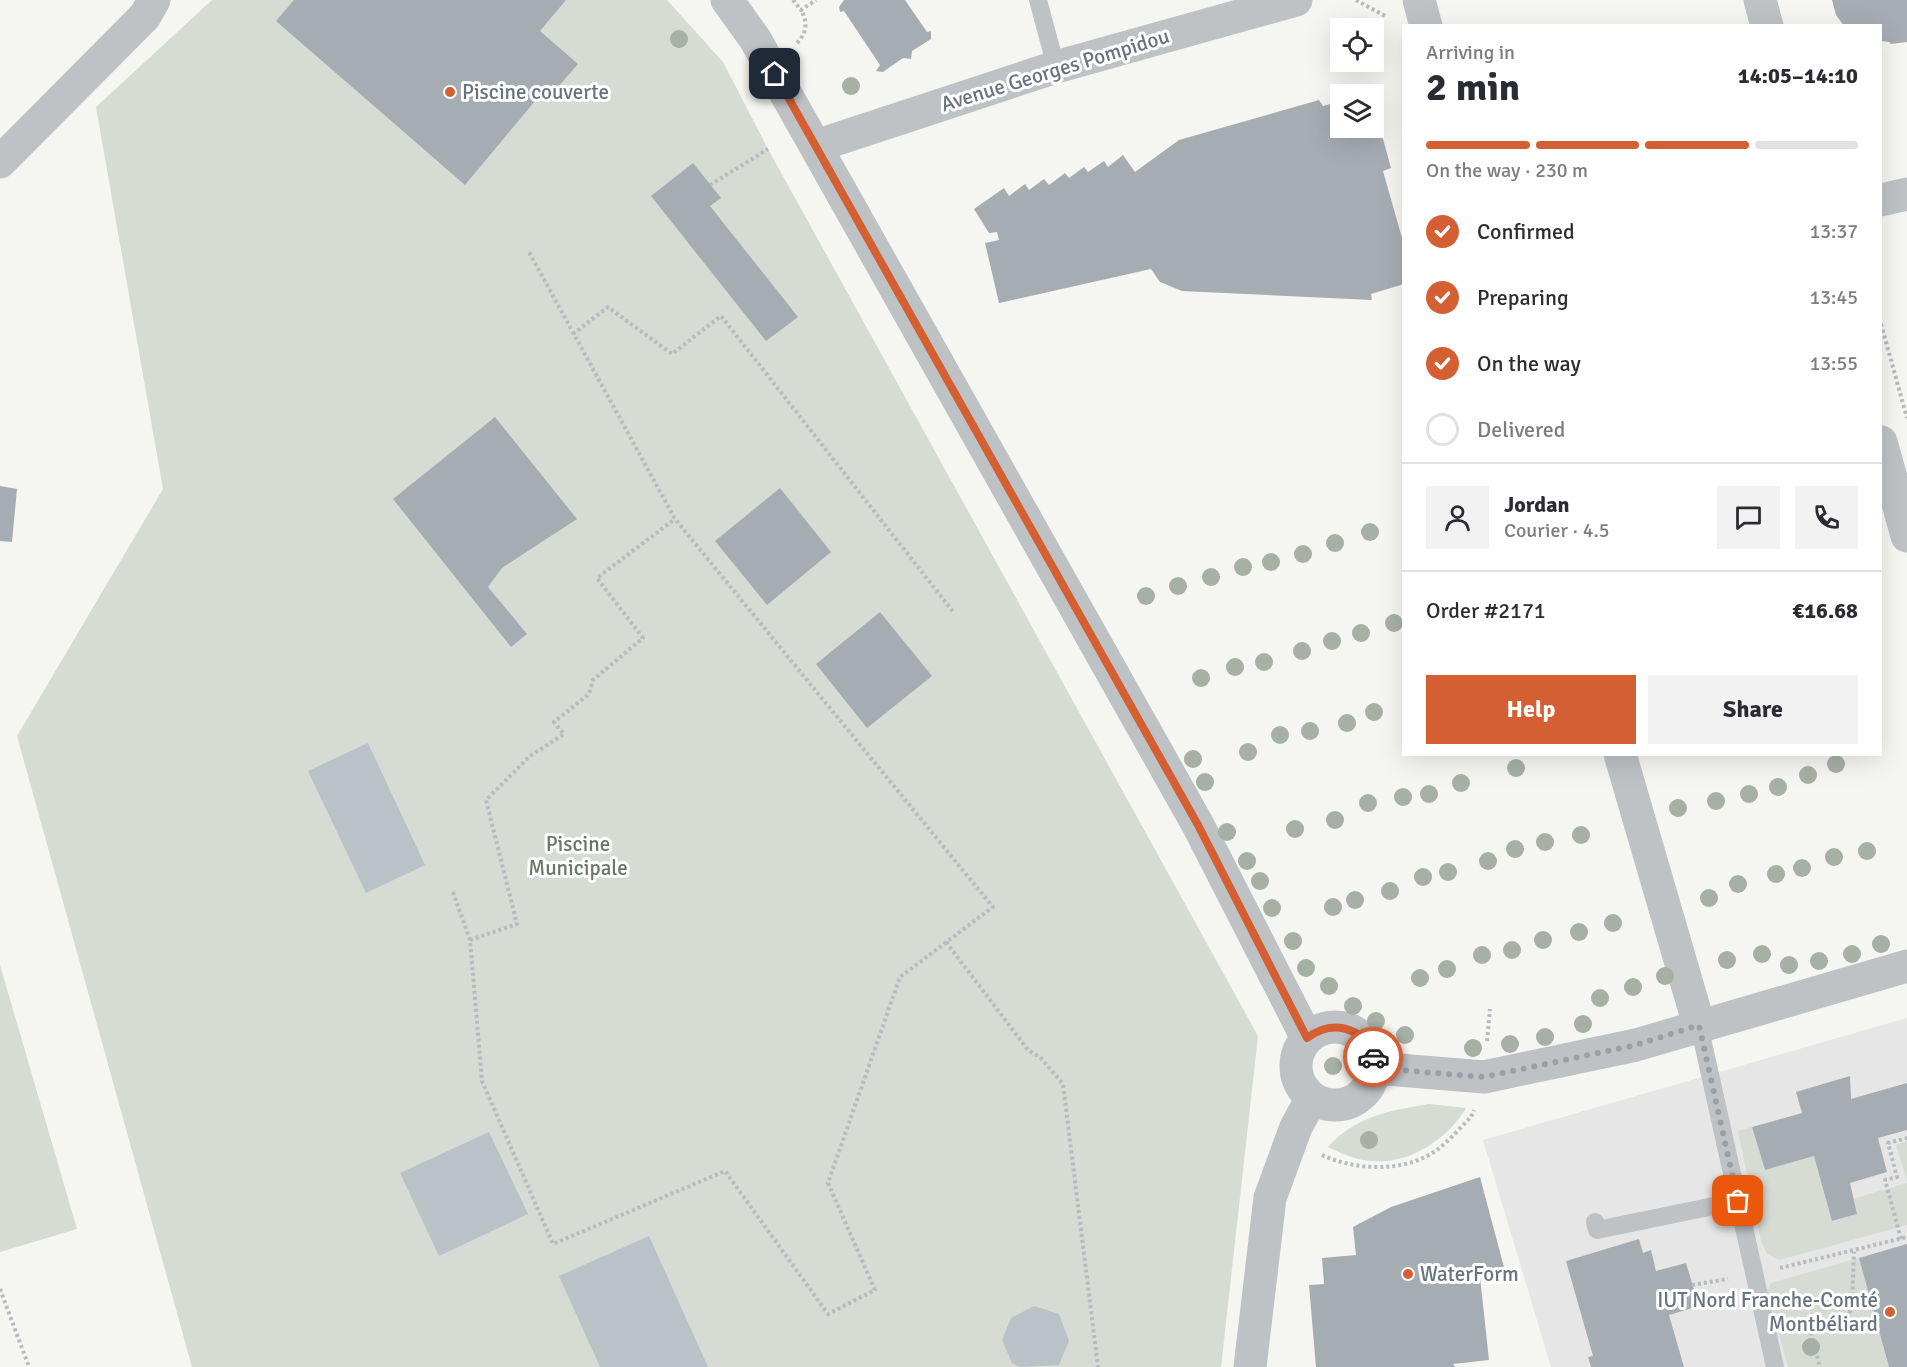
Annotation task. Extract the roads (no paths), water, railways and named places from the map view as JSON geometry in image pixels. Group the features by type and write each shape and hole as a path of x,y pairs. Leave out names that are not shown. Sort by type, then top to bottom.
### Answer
{"street":[{"path":"0,162 146,16 154,0"},
{"path":"727,0 755,39 1198,825 1307,1038"},
{"name":"Avenue Georges Pompidou","path":"816,146 1056,67 1296,0"},
{"path":"1419,0 1425,24"},
{"path":"1760,0 1766,24"},
{"path":"1882,200 1907,194"},
{"path":"1882,446 1907,536"},
{"path":"1621,756 1699,1025"},
{"path":"1374,1068 1484,1077 1636,1045 1907,966"},
{"path":"1331,1026 1357,1033 1366,1042 1372,1054 1374,1068 1366,1090 1357,1098 1335,1105 1323,1104 1312,1098 1302,1088 1295,1062 1299,1049 1307,1038 1318,1030 1331,1026"},
{"path":"1250,1367 1269,1198 1291,1140 1312,1098"}],"lane":[{"path":"1038,0 1056,67"},
{"path":"1699,1025 1774,1367"},
{"path":"1595,1222 1597,1230 1738,1201"}],"place":[{"name":"Piscine couverte","path":"450,92"},
{"name":"WaterForm","path":"1408,1274"},
{"name":"IUT Nord Franche-Comté Montbéliard","path":"1890,1312"}],"park label":[{"name":"Piscine Municipale","path":"578,856"}]}
